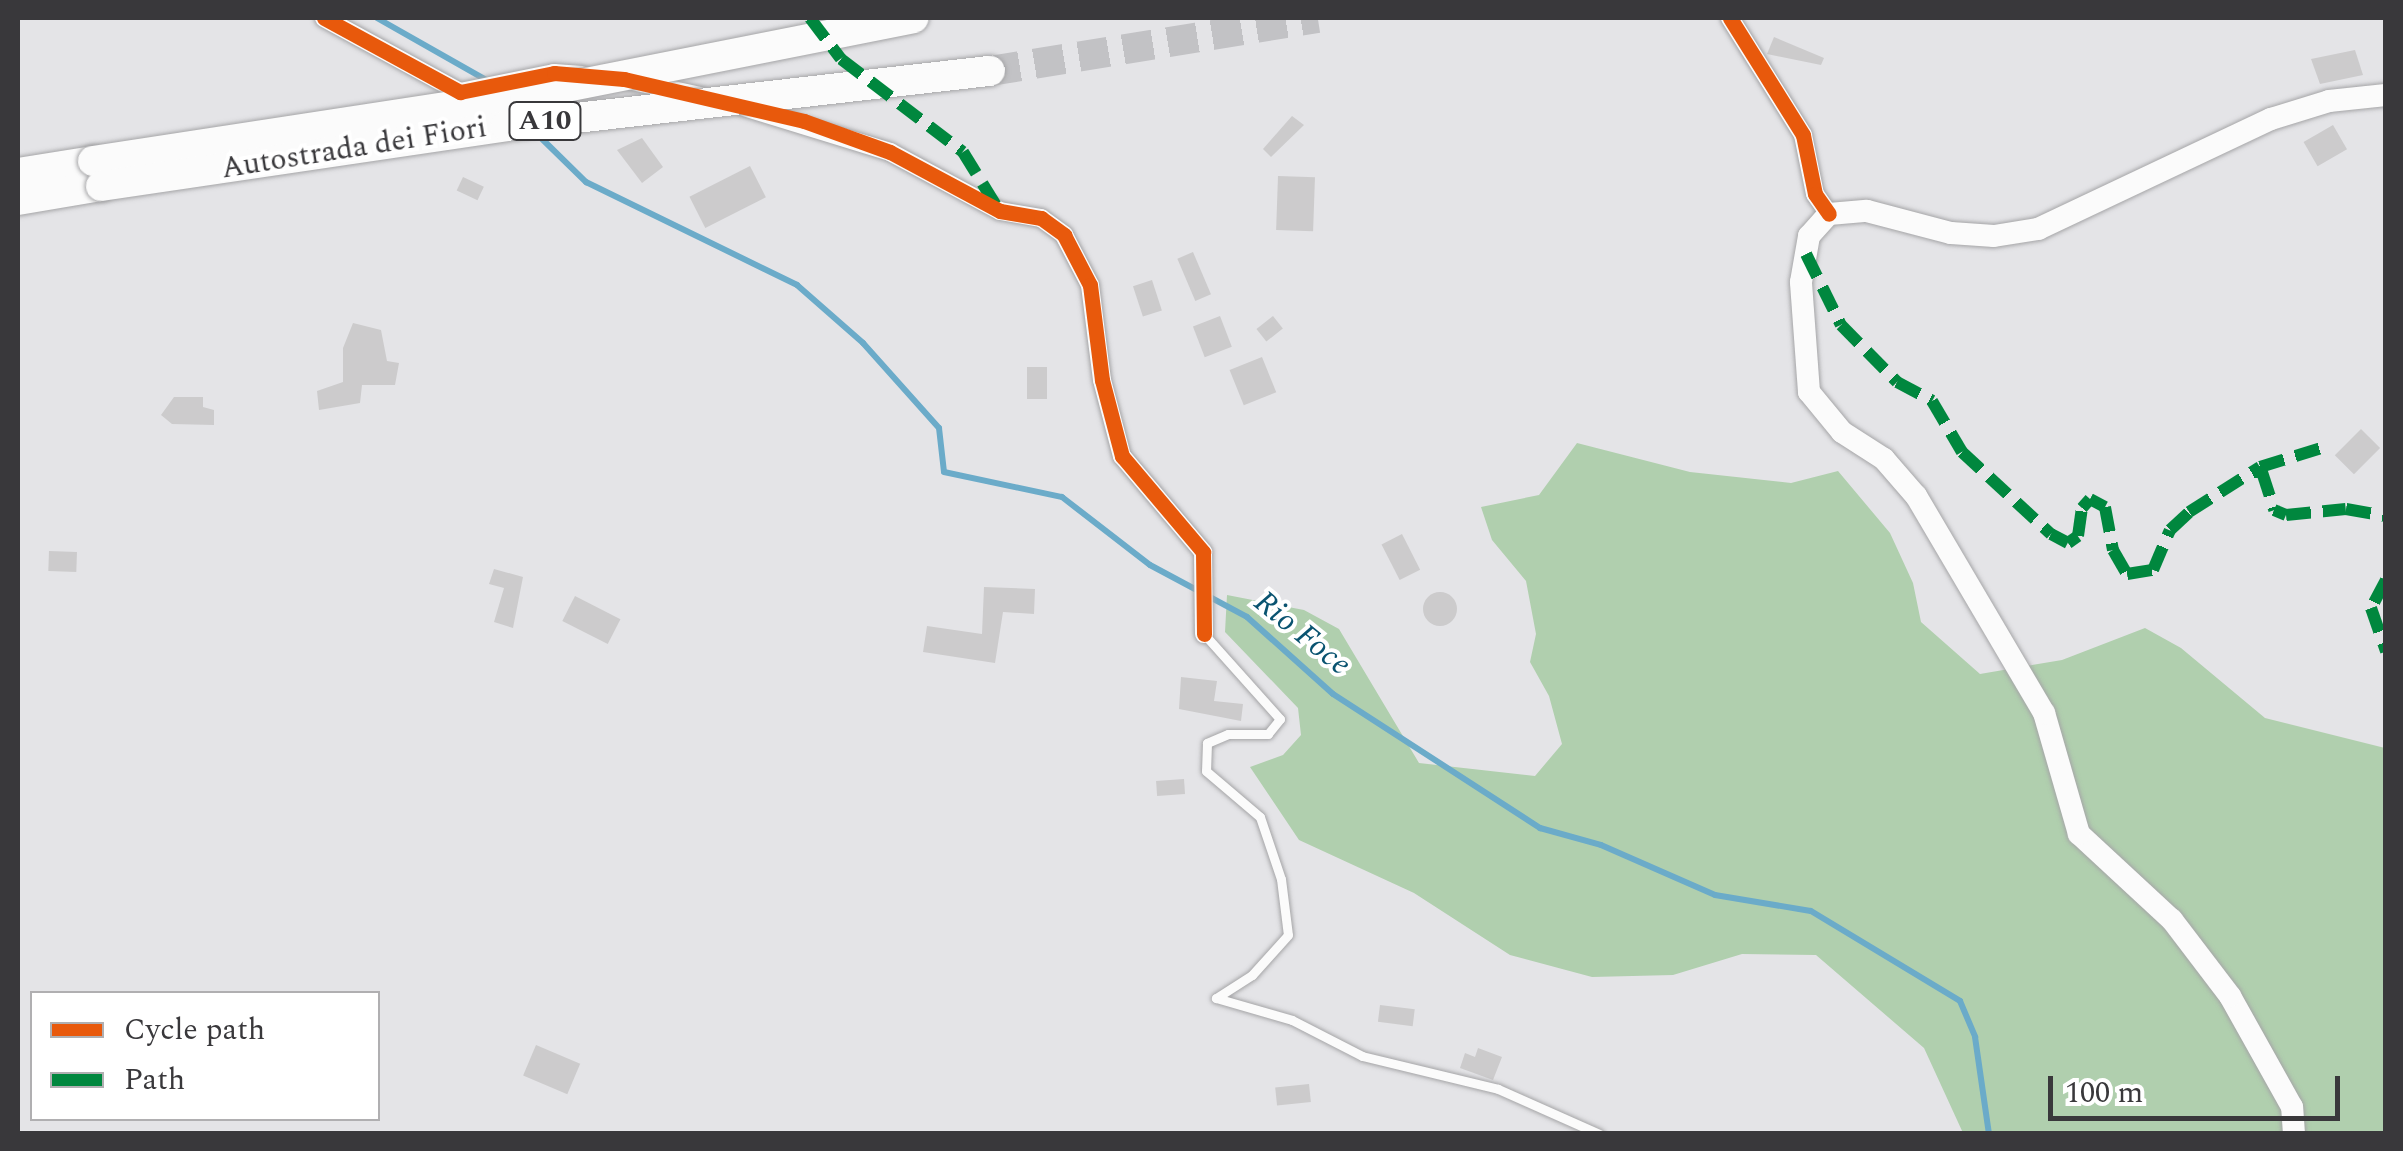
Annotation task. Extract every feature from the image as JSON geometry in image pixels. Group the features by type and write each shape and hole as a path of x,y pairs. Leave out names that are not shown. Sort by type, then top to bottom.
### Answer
{"highway":[{"name":"Autostrada dei Fiori","path":"18,200 97,174 913,18"},
{"name":"Autostrada dei Fiori","path":"18,173 97,174 990,71"}],"main road":[{"path":"2294,1134 2292,1108 2230,996 2172,920 2079,834 2044,713 1916,496 1884,459 1842,432 1809,392 1801,282 1809,236 1829,214 1867,211 1951,233 2038,229 2272,119 2328,101 2386,95"}],"street":[{"path":"324,18 460,92 554,73 624,79 804,120 890,152 1000,211 1041,218 1064,235 1090,285 1102,380 1122,456 1203,552 1204,634"},
{"path":"1730,18 1802,135 1815,194 1829,214"}],"lane":[{"path":"1204,634 1280,719 1268,734 1228,734 1208,743 1206,772 1260,817 1282,879 1288,935 1252,975 1216,998 1292,1020 1362,1056 1498,1089 1599,1134"}],"green space":[{"path":"1577,443 1690,472 1791,483 1838,471 1890,533 1913,583 1921,622 1980,674 2062,660 2145,628 2181,648 2265,718 2385,748 2385,1133 1963,1133 1924,1048 1816,955 1742,954 1673,975 1592,977 1510,955 1414,893 1299,840 1250,767 1283,755 1301,735 1298,708 1225,632 1227,595 1304,610 1339,629 1419,763 1535,776 1562,744 1549,696 1530,662 1536,634 1526,581 1492,540 1481,507 1539,495"}],"building":[{"path":"1774,37 1824,58 1821,65 1767,54"},
{"path":"2355,50 2363,75 2320,84 2311,59"},
{"path":"1292,116 1304,125 1271,157 1263,149"},
{"path":"2333,125 2347,149 2318,166 2304,142"},
{"path":"642,138 663,167 642,183 617,150"},
{"path":"750,166 766,197 705,228 689,197"},
{"path":"1278,176 1315,177 1313,231 1276,230"},
{"path":"463,177 484,187 478,200 457,191"},
{"path":"1193,252 1211,294 1195,301 1177,259"},
{"path":"1152,280 1162,310 1143,317 1133,286"},
{"path":"1220,316 1232,347 1205,357 1193,326"},
{"path":"1273,316 1283,329 1266,342 1256,329"},
{"path":"353,323 381,330 387,361 399,363 395,385 362,385 360,403 319,410 317,391 343,382 343,348"},
{"path":"1262,357 1276,392 1244,405 1230,370"},
{"path":"1027,367 1047,367 1047,399 1027,399"},
{"path":"174,397 203,397 203,407 214,410 214,425 172,424 161,415"},
{"path":"2361,429 2380,448 2354,474 2335,455"},
{"path":"1402,534 1420,570 1400,580 1382,544"},
{"path":"49,551 77,552 76,572 48,571"},
{"path":"494,569 523,577 513,628 494,622 504,588 489,584"},
{"path":"984,587 1035,589 1034,614 1003,612 995,663 923,652 927,626 982,634"},
{"path":"1440,592 1452,597 1457,609 1452,621 1440,626 1428,621 1423,609 1428,597"},
{"path":"575,596 620,619 608,644 562,621"},
{"path":"1181,677 1217,681 1214,701 1243,704 1241,721 1179,709"},
{"path":"1184,779 1185,794 1157,796 1156,781"},
{"path":"1380,1005 1415,1009 1413,1026 1378,1022"},
{"path":"536,1045 580,1064 567,1094 523,1075"},
{"path":"1478,1048 1502,1057 1493,1080 1460,1068 1465,1053 1475,1057"},
{"path":"1309,1084 1311,1102 1277,1105 1275,1088"}],"waterway":[{"name":"Rio Foce","path":"377,18 488,81"},
{"name":"Rio Foce","path":"537,134 586,182 797,285 863,343 939,428 944,472 1062,497 1150,565 1247,617 1333,694 1540,828 1601,845 1715,895 1811,911 1960,1001 1975,1037 1989,1134"}],"tunnel":[{"path":"990,71 1318,18"}],"marked path":[{"path":"810,18 841,59 963,152 997,207"},
{"path":"1806,254 1841,325 1897,382 1932,401 1962,452 2051,534 2068,543 2078,536 2082,508 2090,499 2105,507 2113,550 2127,574 2153,570 2170,530 2189,512 2260,467 2328,446"},
{"path":"2254,472 2262,472 2274,510 2286,515 2346,509 2386,516"},
{"path":"2386,580 2371,608 2386,651"}],"cycle path":[{"path":"324,18 460,92 554,73 624,79 804,121 890,152 1000,211 1041,218 1064,235 1090,285 1102,380 1122,456 1203,552 1204,634"},
{"path":"1730,18 1803,135 1815,194 1829,214"}]}
